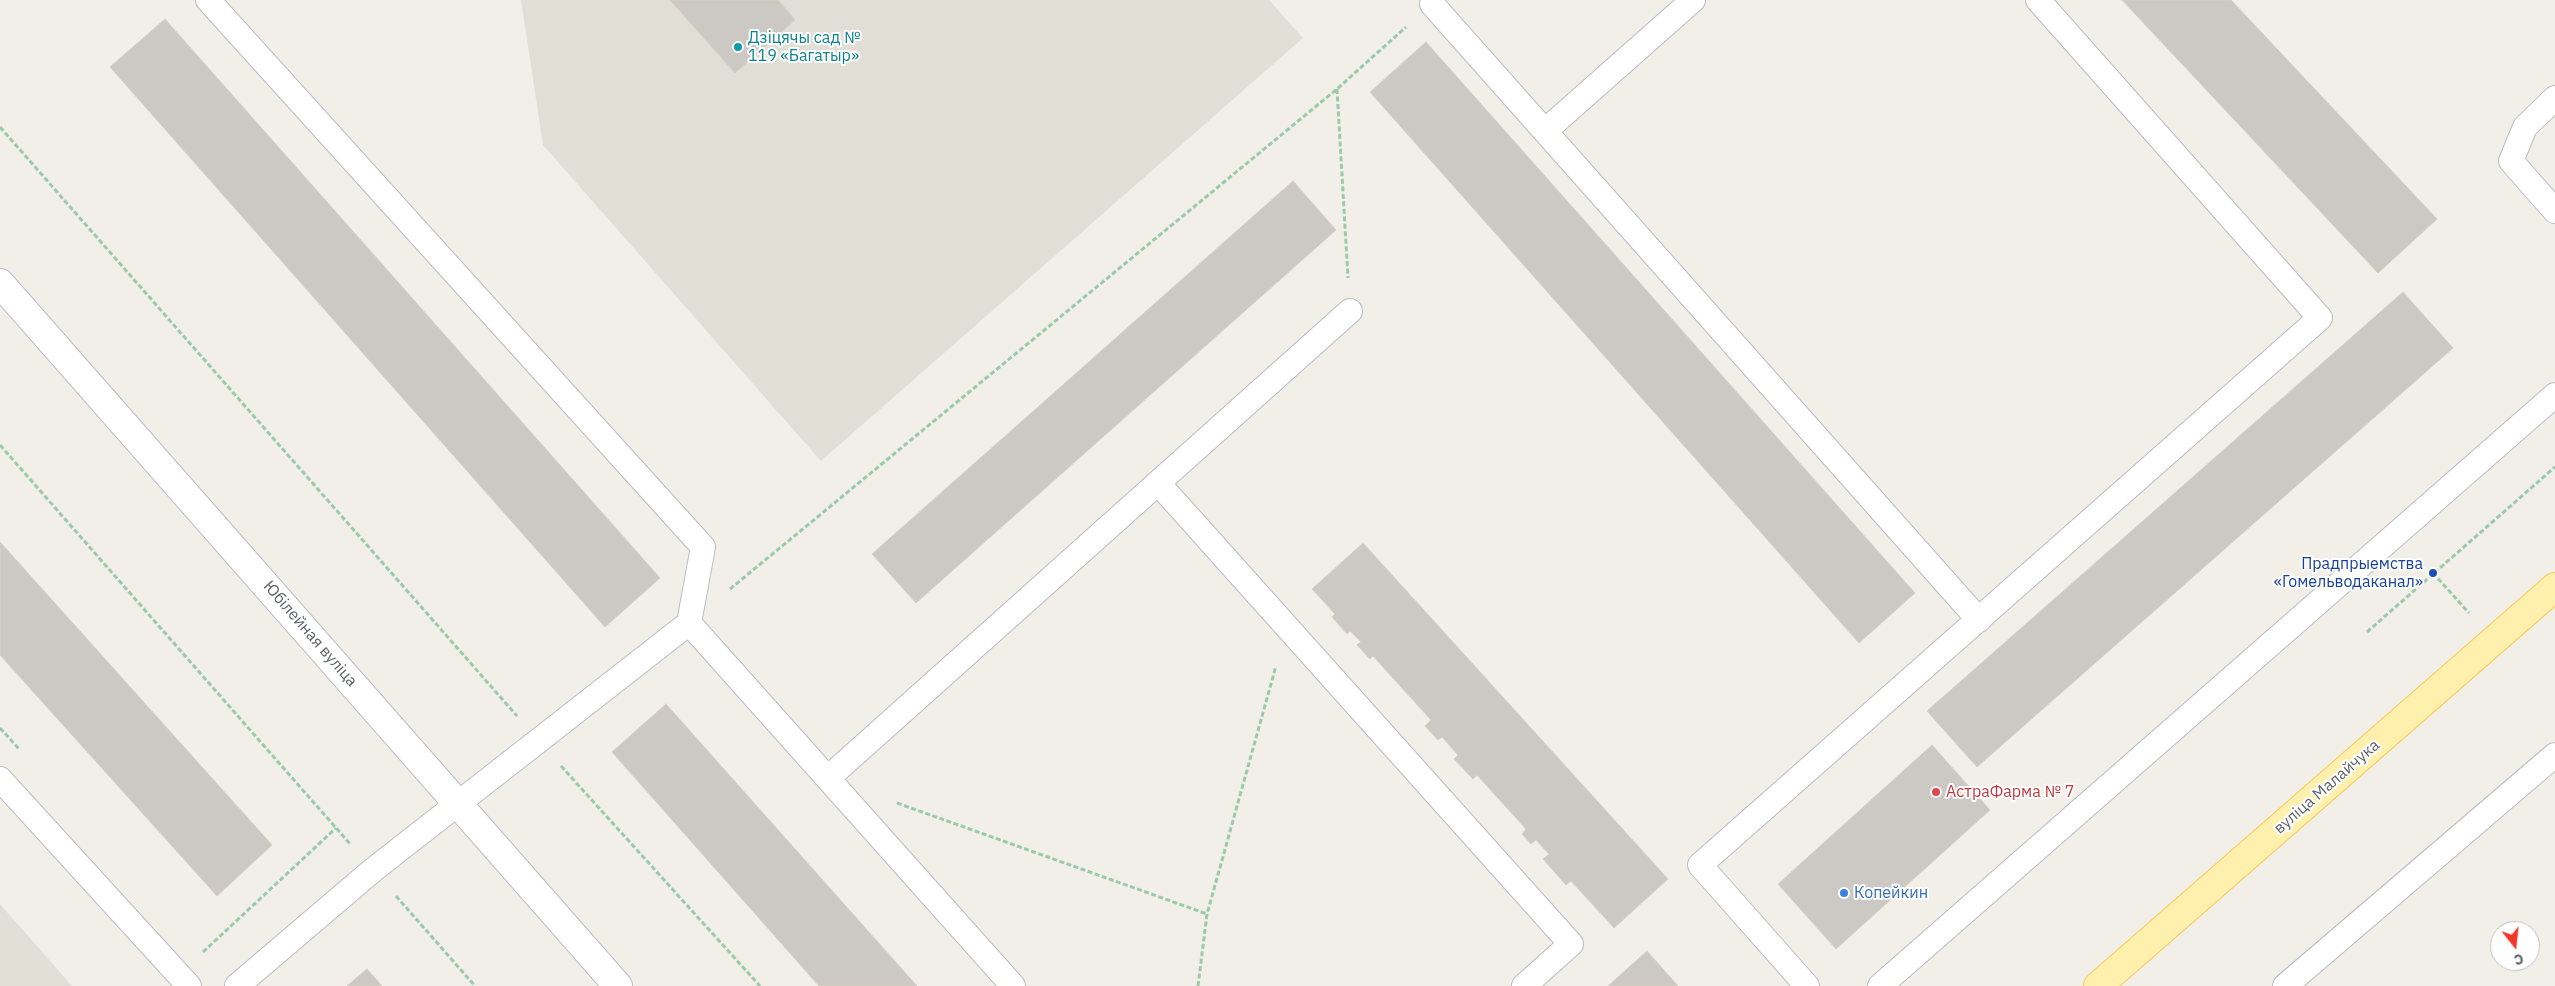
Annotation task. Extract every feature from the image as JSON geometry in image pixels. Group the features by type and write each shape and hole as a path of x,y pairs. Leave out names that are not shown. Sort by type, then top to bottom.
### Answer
{"main road":[{"name":"Юбілейная вуліца","path":"0,283 618,986"},
{"name":"вуліца Малайчука","path":"2098,986 2555,587"}],"lane":[{"path":"208,0 703,547 689,623 373,870 238,986"},
{"path":"1545,131 1693,0"},
{"path":"1807,986 1700,865 2320,318 2038,0"},
{"path":"1432,4 1979,620"},
{"path":"2555,98 2525,126 2511,162 2555,211"},
{"path":"828,778 1350,311"},
{"path":"1880,986 2555,396"},
{"path":"1158,483 1571,944 1524,986"},
{"path":"689,623 1013,986"},
{"path":"2285,986 2555,755"},
{"path":"0,779 189,986"}],"path":[{"path":"689,623 1338,89 1432,4"},
{"path":"1338,89 1350,311"},
{"path":"0,127 538,741 760,986"},
{"path":"0,445 475,986"},
{"path":"2367,632 2555,467"},
{"path":"2433,573 2495,641"},
{"path":"1198,986 1207,914 1287,626"},
{"path":"892,801 1207,914"},
{"path":"201,954 336,828"}],"shaded area":[{"path":"521,0 1269,0 1303,38 821,461 543,145"},
{"path":"0,904 72,986 0,986"}],"building":[{"name":"Дзіцячы сад № 119 «Багатыр»","path":"670,0 778,0 795,20 735,73"},
{"path":"2122,0 2231,0 2437,219 2378,273"},
{"path":"165,19 660,578 605,627 110,67"},
{"path":"1426,42 1915,593 1859,643 1370,92"},
{"path":"1293,181 1336,230 916,603 872,554"},
{"path":"2403,292 2453,348 1977,767 1927,711"},
{"path":"0,542 272,845 217,896 0,655"},
{"path":"1363,543 1668,879 1614,928 1571,881 1566,885 1543,859 1549,854 1536,840 1531,844 1522,834 1526,829 1477,775 1473,779 1454,759 1458,755 1442,737 1438,740 1425,726 1431,720 1373,656 1370,659 1357,645 1361,642 1350,631 1347,634 1332,617 1335,614 1312,589"},
{"path":"666,704 917,986 819,986 612,752"},
{"path":"1932,745 1990,810 1836,949 1778,884"},
{"path":"1647,951 1678,986 1608,986"},
{"path":"367,969 382,986 347,986"}],"place":[{"name":"Дзіцячы сад № 119 «Багатыр»","path":"738,47"},
{"name":"Прадпрыемства «Гомельводаканал»","path":"2433,573"},
{"name":"АстраФарма № 7","path":"1936,792"},
{"name":"Копейкин","path":"1844,893"}]}
